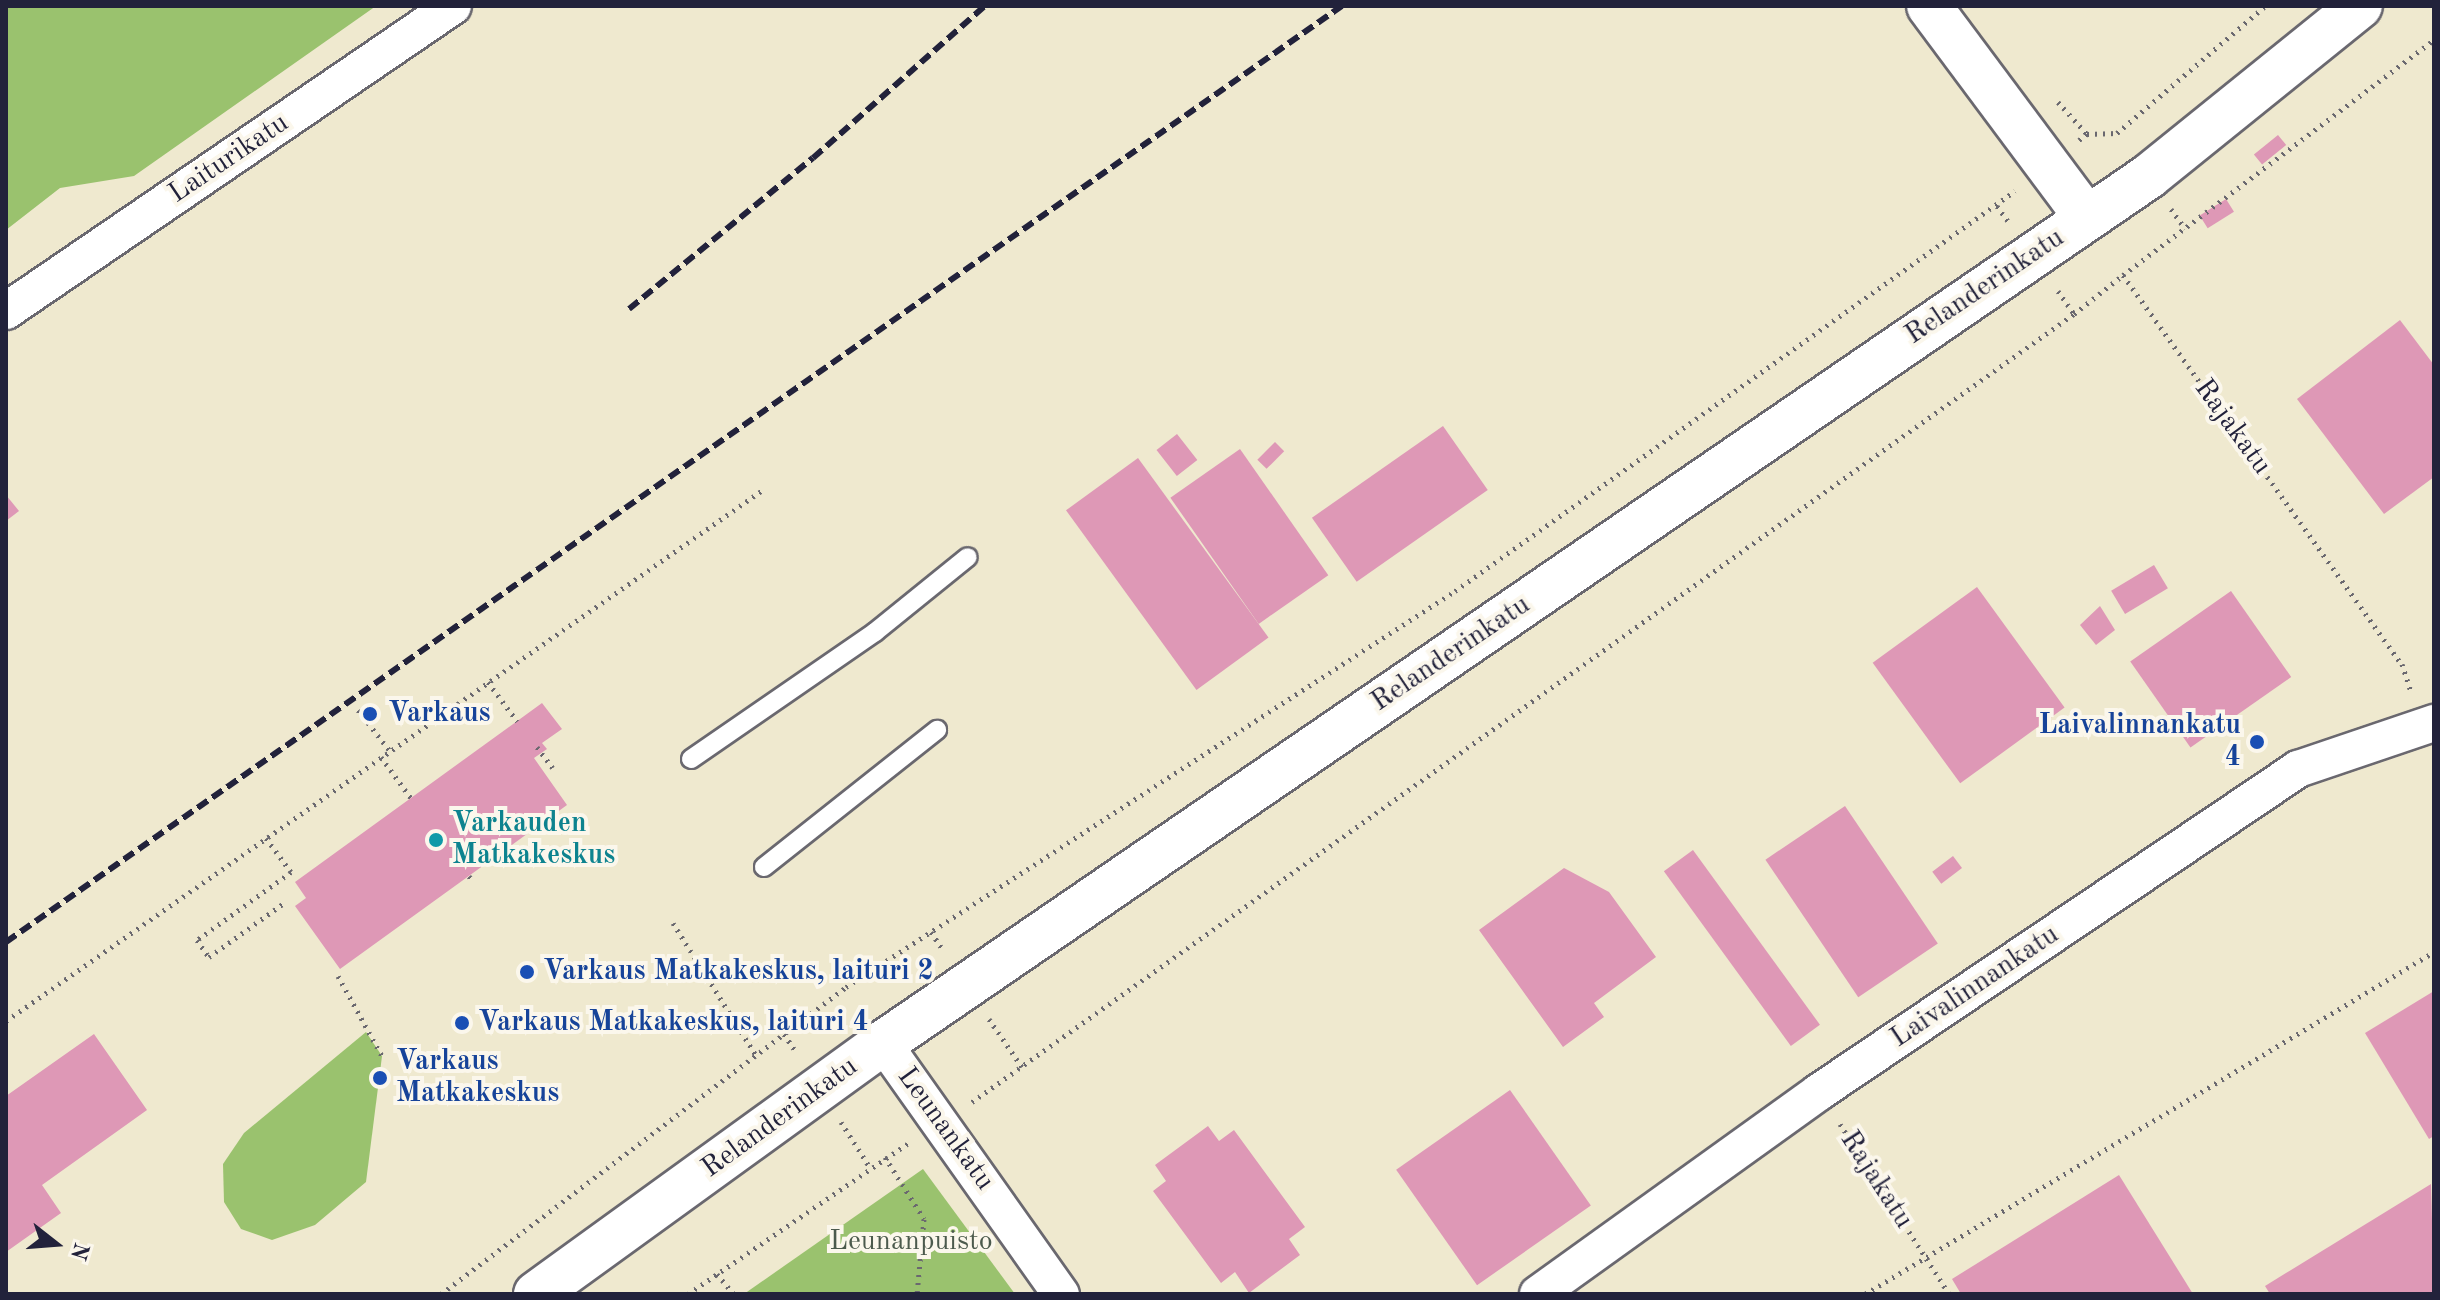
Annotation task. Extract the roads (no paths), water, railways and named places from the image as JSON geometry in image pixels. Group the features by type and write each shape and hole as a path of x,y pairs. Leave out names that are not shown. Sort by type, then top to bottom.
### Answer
{"main road":[{"path":"1929,6 2087,218"},
{"name":"Relanderinkatu","path":"536,1294 883,1043 2149,176 2360,6"}],"street":[{"name":"Laiturikatu","path":"6,311 453,6"},
{"name":"Laivalinnankatu","path":"1538,1294 1819,1092 2298,769 2428,726"},
{"name":"Leunankatu","path":"883,1043 1061,1294"}],"lane":[{"path":"691,759 875,632 968,557"},
{"path":"764,867 937,730"}],"railway":[{"path":"629,309 813,158 985,6"},
{"path":"6,942 1342,6"}],"place":[{"name":"Varkaus","path":"370,714"},
{"name":"Laivalinnankatu 4","path":"2257,742"},
{"name":"Varkauden Matkakeskus","path":"436,840"},
{"name":"Varkaus Matkakeskus, laituri 2","path":"527,972"},
{"name":"Varkaus Matkakeskus, laituri 4","path":"462,1023"},
{"name":"Varkaus Matkakeskus","path":"380,1078"}],"park label":[{"name":"Leunanpuisto","path":"911,1242"}]}
